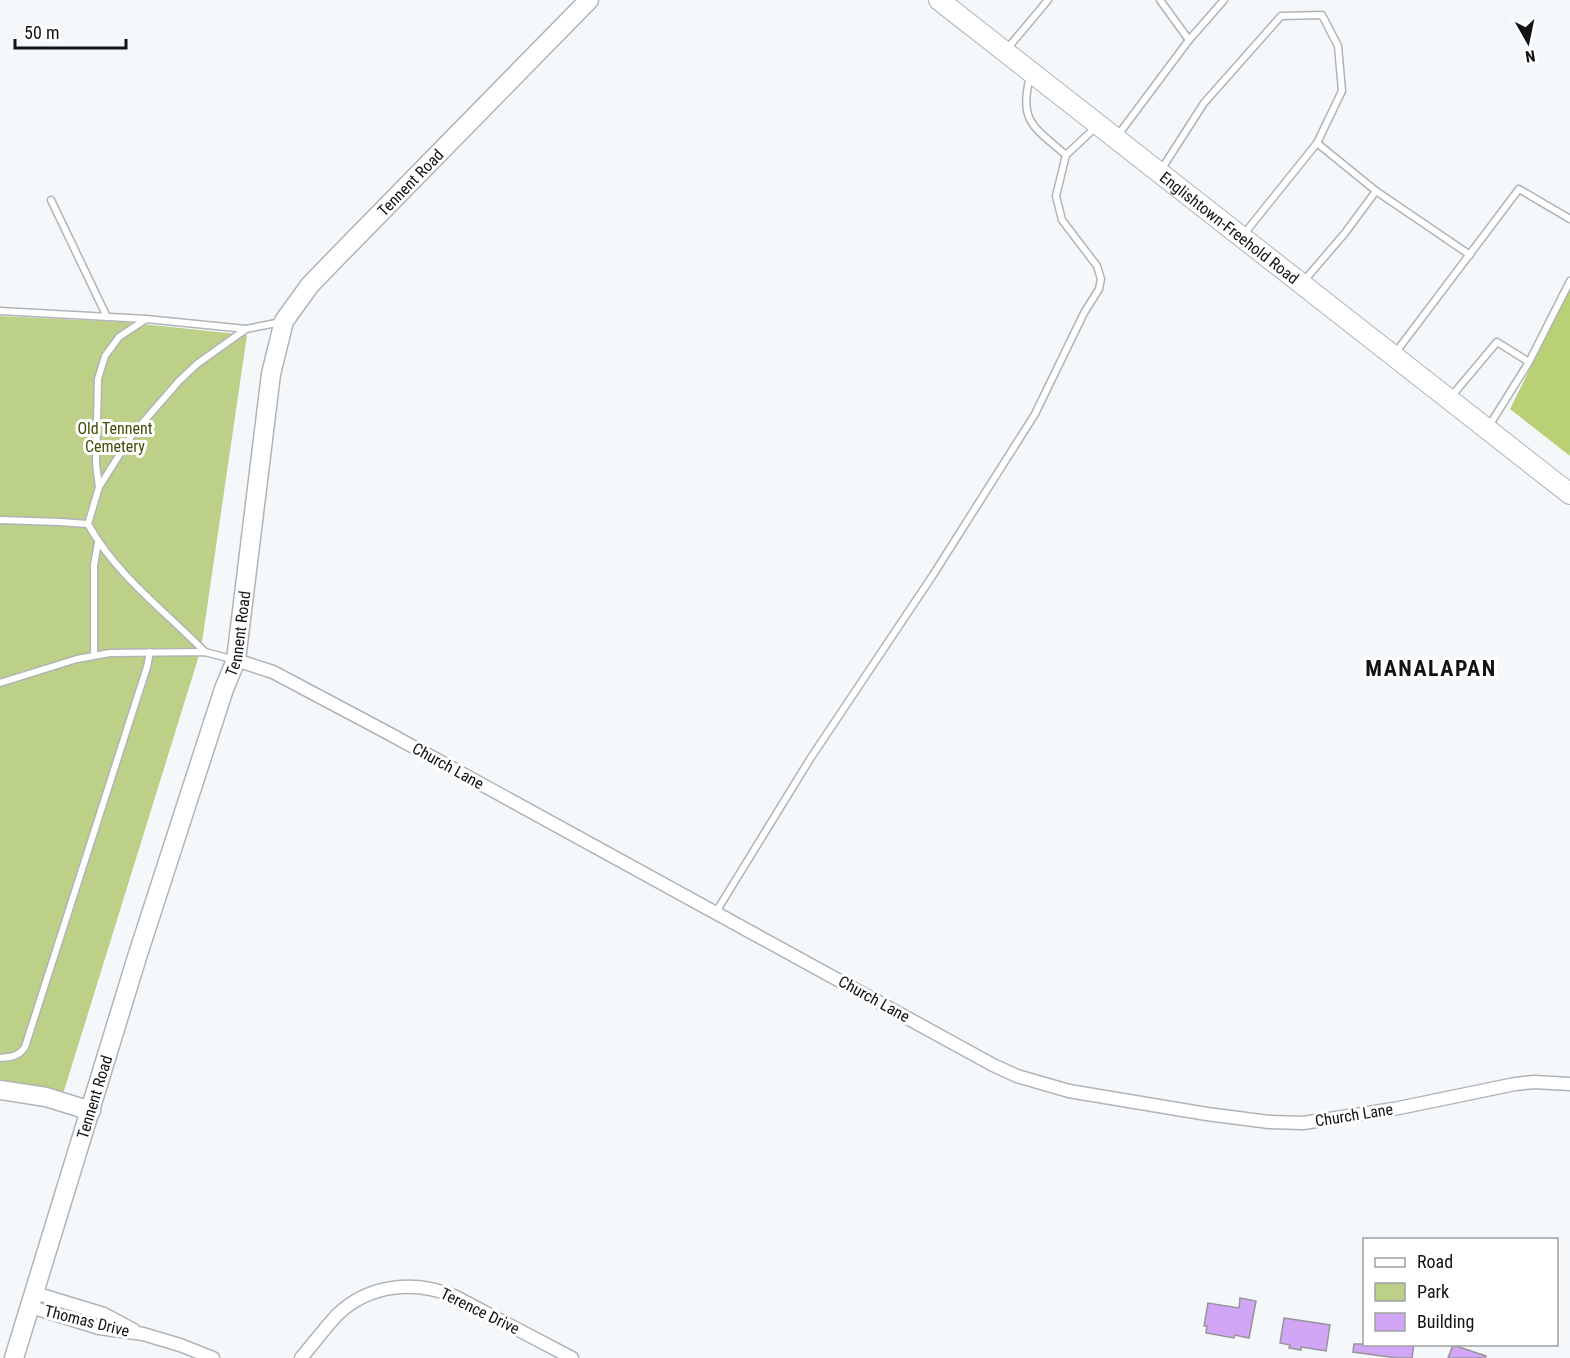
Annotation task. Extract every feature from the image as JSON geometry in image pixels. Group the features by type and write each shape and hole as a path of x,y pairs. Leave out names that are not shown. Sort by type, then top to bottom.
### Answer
{"main road":[{"name":"Englishtown-Freehold Road","path":"939,0 1570,494"}],"street":[{"name":"Tennent Road","path":"14,1358 92,1111 138,954 224,689 236,660 271,374 284,321 310,285 589,0"},
{"name":"Church Lane","path":"236,660 273,672 993,1065 1035,1082 1069,1091 1207,1114 1269,1122 1303,1123 1394,1109 1515,1084 1534,1082 1570,1084"},
{"path":"0,1090 46,1097 92,1111"},
{"name":"Terence Drive","path":"302,1358 337,1316 360,1299 387,1288 413,1286 434,1289 454,1296 572,1358"},
{"name":"Thomas Drive","path":"33,1300 104,1314 143,1335 180,1345 213,1358"}],"lane":[{"path":"1005,51 1048,0"},
{"path":"1160,0 1189,40"},
{"path":"1115,138 1189,40 1224,0"},
{"path":"1159,172 1204,103 1281,16 1322,15 1338,45 1342,91 1317,143 1242,236"},
{"path":"1031,72 1025,108 1035,128 1066,155"},
{"path":"716,913 810,759 933,575 1035,414 1080,322 1099,289 1101,279 1097,266 1062,220 1056,196 1066,155 1098,124"},
{"path":"1317,143 1376,191 1470,255"},
{"path":"1393,356 1519,189 1570,219"},
{"path":"1302,284 1345,233 1376,191"},
{"path":"51,200 107,317"},
{"path":"1487,429 1529,362 1570,281"},
{"path":"0,311 146,319 246,329 284,321"},
{"path":"99,487 96,464 98,379 102,363 118,337 146,319"},
{"path":"205,652 150,601 98,543 88,525 99,487 132,435 163,398 197,364 246,329"},
{"path":"1449,400 1497,342 1529,362"},
{"path":"0,520 88,525"},
{"path":"94,655 94,565 98,543"},
{"path":"0,1058 15,1056 25,1047 150,652"},
{"path":"0,683 20,675 94,655 205,652 236,660"}],"green space":[{"path":"1570,288 1570,456 1510,409"},
{"name":"Old Tennent Cemetery","path":"0,316 123,322 247,335 201,649 59,1107 0,1091"}],"building":[{"path":"1240,1298 1256,1301 1249,1338 1206,1333 1207,1326 1204,1326 1208,1303 1239,1308"},
{"path":"1284,1318 1330,1325 1326,1351 1301,1347 1301,1350 1289,1348 1290,1345 1280,1343"},
{"path":"1354,1344 1414,1346 1412,1358 1353,1352"},
{"path":"1453,1346 1486,1356 1485,1358 1448,1358"}],"district":[{"name":"MANALAPAN","path":"1431,668"}]}
